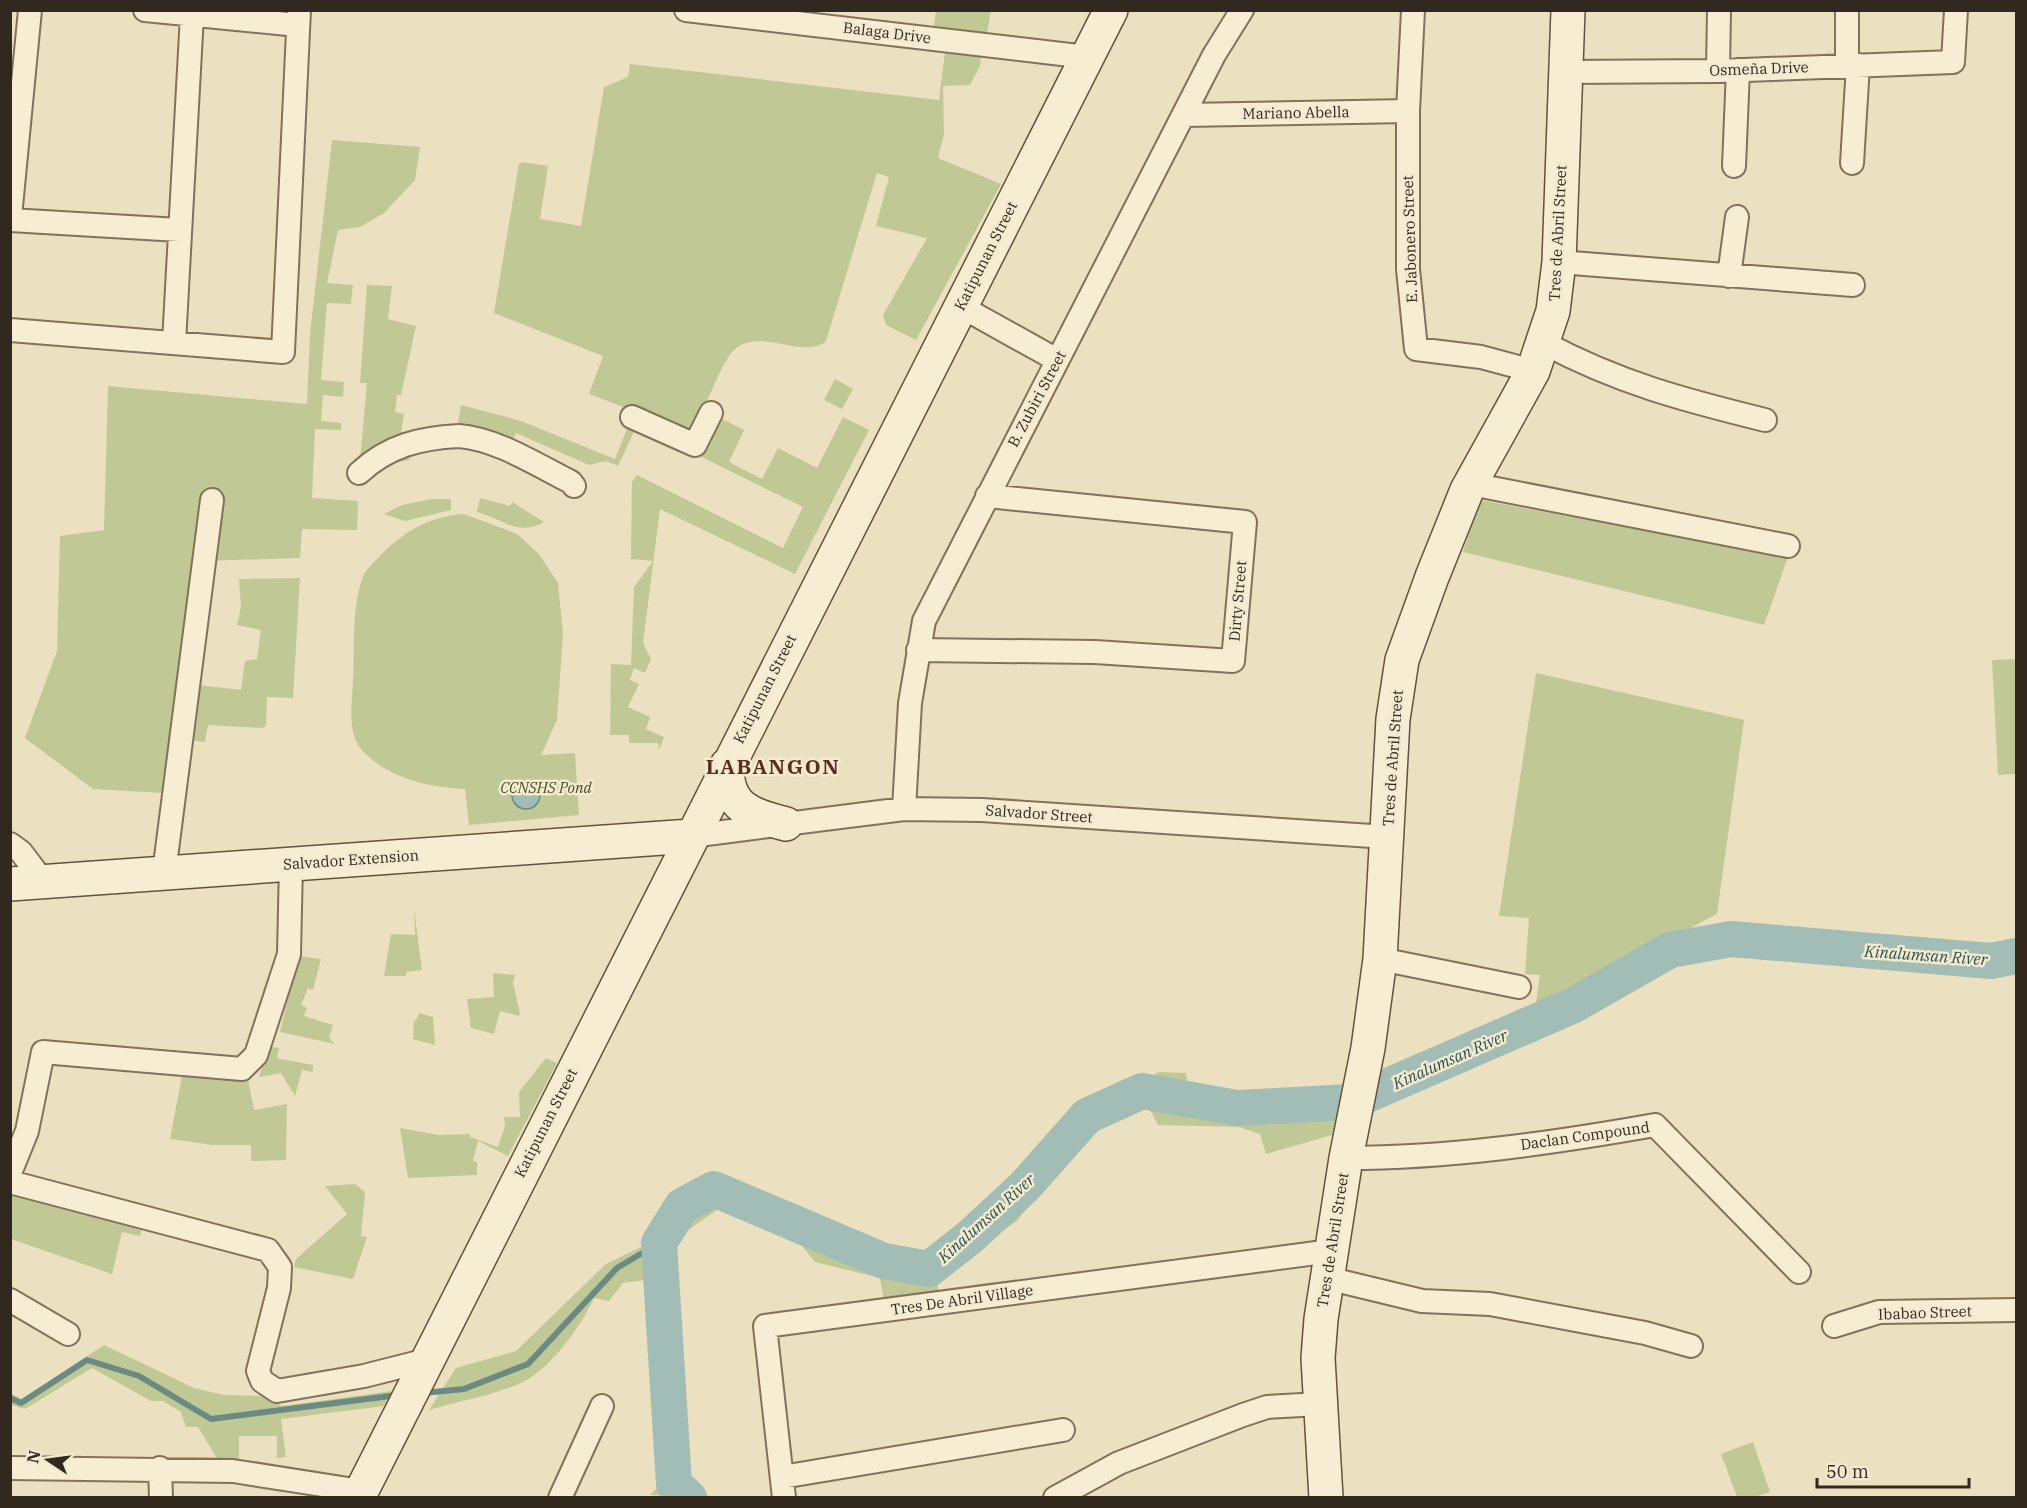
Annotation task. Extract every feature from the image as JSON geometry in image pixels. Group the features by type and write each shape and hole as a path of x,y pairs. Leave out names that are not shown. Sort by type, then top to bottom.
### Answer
{"main road":[{"name":"Katipunan Street","path":"359,1494 1112,10"},
{"name":"Tres de Abril Street","path":"1326,1497 1318,1358 1329,1264 1353,1118 1368,1048 1380,959 1393,719 1402,660 1432,577 1471,484 1538,357 1553,311 1559,262 1568,10"},
{"path":"727,765 730,792 737,803 753,815 786,824"},
{"name":"Salvador Extension","path":"10,884 691,836"},
{"path":"617,841 631,846 645,860 653,877 656,905"}],"street":[{"path":"30,10 10,218 179,230"},
{"path":"10,330 283,352 298,18 192,15 146,10"},
{"name":"Balaga Drive","path":"686,10 1087,57"},
{"name":"B. Zubiri Street","path":"904,809 909,712 924,621 1214,55 1242,10"},
{"name":"E. Jabonero Street","path":"1413,10 1408,111 1408,269 1416,349 1481,357 1538,357"},
{"path":"1719,10 1728,71 1734,166"},
{"path":"1847,10 1852,66 1852,163"},
{"name":"Osmeña Drive","path":"1564,72 1728,71 1953,62 1956,10"},
{"path":"174,343 192,15"},
{"name":"Mariano Abella","path":"1184,115 1408,111"},
{"path":"1729,276 1737,217"},
{"path":"1559,262 1853,285"},
{"path":"960,306 1057,360"},
{"path":"1538,357 1612,376 1671,397 1765,420"},
{"path":"632,417 695,445 711,413"},
{"path":"360,473 379,455 394,448 459,436 501,448 571,482 574,486"},
{"path":"1471,484 1788,546"},
{"name":"Dirty Street","path":"918,650 1095,652 1233,660 1245,522 987,496"},
{"path":"164,873 212,500"},
{"name":"Salvador Street","path":"691,836 904,809 982,810 1387,837"},
{"path":"10,844 21,852 43,881"},
{"path":"10,1173 27,1131 43,1052 242,1069 256,1055 289,954 291,864"},
{"path":"1380,959 1519,987"},
{"name":"Daclan Compound","path":"1346,1158 1391,1158 1557,1142 1655,1125 1799,1272"},
{"path":"10,1182 268,1250 280,1267 279,1288 258,1371 262,1381 277,1391 364,1376 427,1361"},
{"path":"1329,1264 1422,1301 1490,1304 1645,1334 1691,1346"},
{"name":"Tres De Abril Village","path":"783,1487 765,1326 1329,1264"},
{"path":"10,1300 68,1334"},
{"name":"Ibabao Street","path":"1834,1326 1879,1312 2016,1310"},
{"path":"1055,1497 1119,1463 1243,1415 1267,1407 1320,1404"},
{"path":"560,1497 602,1406"},
{"path":"783,1487 1063,1430"},
{"path":"10,1468 160,1468 233,1471 359,1494"},
{"path":"160,1468 161,1497"}],"green space":[{"path":"936,11 991,11 986,38 933,32"},
{"path":"945,52 981,56 980,66 970,85 943,86 944,134 938,158 1001,184 916,340 886,325 883,315 927,238 876,226 889,177 877,173 826,341 817,346 806,347 755,341 743,344 729,356 703,409 744,430 729,462 762,479 778,448 817,468 843,417 869,430 795,574 660,509 643,643 651,659 645,673 634,668 630,680 639,684 628,707 650,717 646,729 664,737 659,750 658,743 629,743 629,735 610,735 611,664 631,665 634,587 653,561 631,559 632,482 637,475 783,548 803,507 637,425 618,466 606,461 589,465 516,433 509,449 457,430 461,405 521,421 615,459 634,411 589,394 603,356 494,313 519,164 522,162 548,166 540,219 581,226 604,87 628,77 630,64 939,100"},
{"path":"332,140 420,147 415,180 384,213 360,227 338,230 327,283 353,285 351,304 327,303 321,380 344,382 343,397 323,395 321,421 341,423 341,430 315,429 312,498 358,501 357,530 302,529 300,558 200,561 163,793 93,789 25,738 57,651 60,536 104,530 108,386 307,404 310,334"},
{"path":"367,285 392,286 388,319 416,326 401,395 397,395 395,412 404,414 401,432 413,434 409,460 386,465 358,483 367,383 360,383"},
{"path":"835,379 853,389 842,409 824,400"},
{"path":"480,498 510,506 512,502 544,522 526,528 511,525 477,512"},
{"path":"432,499 451,499 451,510 405,521 384,514 402,505"},
{"path":"1480,500 1788,557 1764,625 1463,552"},
{"name":"CCNSHS Pond","path":"464,514 517,534 539,554 558,583 563,633 557,720 541,755 575,753 579,815 469,825 465,789 422,783 395,774 371,759 357,742 351,717 354,629 359,589 364,574 396,541 416,528 439,518"},
{"path":"300,578 293,698 267,697 266,726 262,728 208,725 205,742 187,740 198,685 241,690 245,661 257,659 261,630 237,625 241,607 239,579"},
{"path":"2016,659 2016,774 1998,775 1992,660"},
{"path":"1536,673 1744,720 1717,914 1535,1009 1540,975 1525,974 1529,918 1499,916"},
{"path":"414,909 422,970 406,972 406,976 384,976 391,934 415,935"},
{"path":"298,956 321,959 313,990 308,988 301,1005 307,1008 304,1016 333,1025 329,1038 335,1044 280,1032"},
{"path":"493,973 515,975 513,983 520,1013 519,1016 500,1011 494,1034 471,1028 467,999 494,997"},
{"path":"419,1013 433,1017 435,1045 413,1039 414,1020 416,1021"},
{"path":"268,1046 279,1048 277,1058 313,1065 313,1072 302,1070 295,1096 281,1073 259,1077"},
{"path":"546,1058 557,1063 508,1156 478,1141 473,1161 477,1162 477,1175 408,1178 400,1128 439,1135 470,1134 470,1137 498,1147 505,1126 504,1117 520,1117 519,1092"},
{"path":"1159,1072 1186,1073 1188,1088 1247,1103 1344,1098 1339,1133 1266,1154 1260,1134 1239,1127 1158,1125 1145,1101 1098,1120 1057,1164 1018,1220 938,1278 938,1297 885,1306 880,1278 815,1262 802,1246 721,1207 671,1242 673,1276 666,1278 675,1467 709,1497 650,1495 671,1474 662,1337 653,1294 661,1278 623,1283 609,1301 594,1298 582,1321 554,1357 523,1382 429,1410 456,1368 516,1351 606,1264 653,1241 677,1204 710,1187 715,1175 817,1213 831,1235 880,1255 918,1259 945,1249 1034,1166 1088,1098 1138,1083"},
{"path":"182,1076 248,1079 254,1110 287,1104 286,1160 251,1161 251,1145 213,1145 170,1139"},
{"path":"355,1184 365,1192 361,1236 367,1237 353,1279 294,1267 296,1259 347,1214 325,1186"},
{"path":"11,1189 142,1228 140,1236 122,1232 112,1274 11,1239"},
{"path":"104,1345 194,1388 224,1395 264,1396 282,1406 392,1391 384,1406 281,1419 286,1457 277,1458 277,1436 239,1436 239,1463 218,1460 198,1427 186,1427 181,1412 163,1401 151,1401 92,1368 25,1409 11,1405 10,1393 22,1399"},
{"path":"1753,1442 1770,1492 1755,1497 1737,1497 1721,1454"}],"water":[{"path":"526,781 536,785 540,795 536,805 526,809 516,805 512,795 516,785"}],"waterway":[{"name":"Kinalumsan River","path":"689,1498 674,1484 659,1243 682,1206 714,1189 884,1261 929,1269 970,1237 1024,1187 1087,1116 1142,1091 1237,1108 1351,1102 1572,1006 1670,950 1731,939 1991,961 2016,956"},
{"path":"423,1393 464,1389 528,1364 617,1268 659,1243"},
{"path":"10,1398 21,1403 87,1360 139,1376 211,1419 398,1395"}],"district":[{"name":"LABANGON","path":"773,767"}]}
